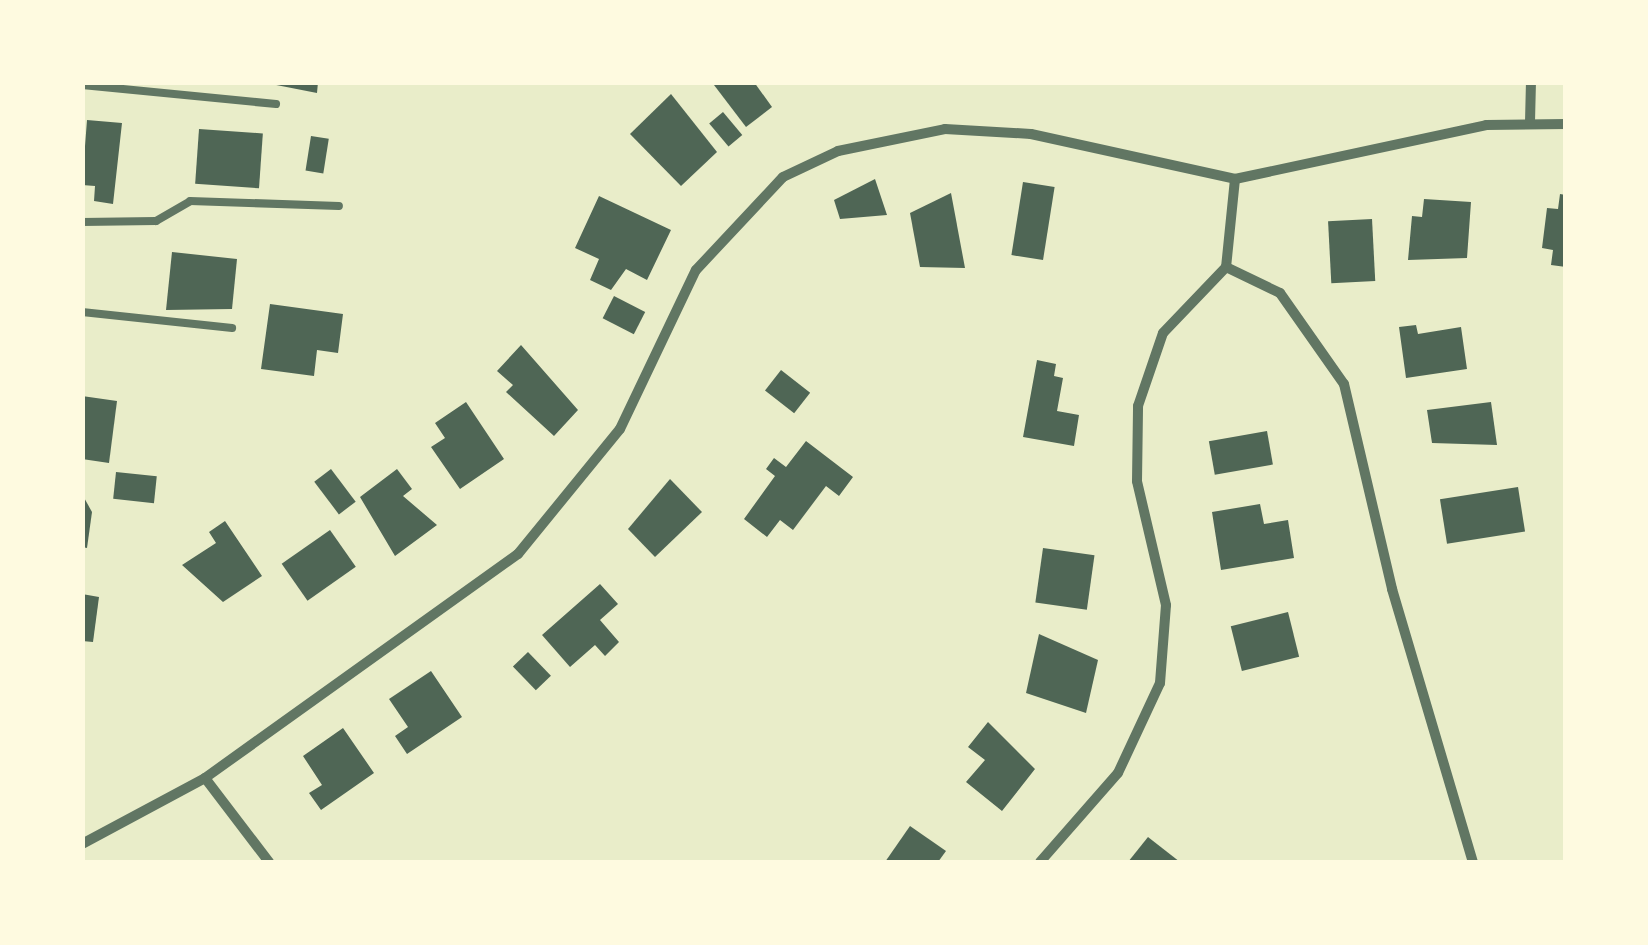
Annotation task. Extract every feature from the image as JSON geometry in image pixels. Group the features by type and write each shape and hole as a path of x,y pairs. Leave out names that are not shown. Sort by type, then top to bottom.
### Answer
{"street":[{"path":"1530,122 1531,82"},
{"path":"82,844 205,778 420,632 518,554 620,429 696,270 783,176 838,151 945,128 1031,134 1236,179 1530,122 1566,124"},
{"path":"1040,862 1118,773 1160,683 1166,605 1137,481 1138,406 1163,334 1226,268 1236,179"},
{"path":"1226,268 1280,293 1344,384 1392,588 1473,862"},
{"path":"205,778 269,862"}],"lane":[{"path":"82,85 276,104"},
{"path":"82,222 156,221 190,201 340,206"},
{"path":"82,312 232,328"}],"building":[{"path":"261,82 318,82 317,93"},
{"path":"754,82 772,107 746,127 714,85"},
{"path":"671,94 717,152 681,186 630,134"},
{"path":"723,112 742,135 728,147 709,124"},
{"path":"87,120 122,123 113,204 94,201 95,186 82,185"},
{"path":"199,129 263,133 259,188 195,184"},
{"path":"311,136 329,139 323,173 306,171"},
{"path":"875,179 887,215 840,219 834,200"},
{"path":"1023,182 1055,187 1043,260 1011,255"},
{"path":"951,193 965,268 920,267 910,213"},
{"path":"1560,194 1566,195 1566,267 1551,265 1553,250 1542,248 1547,208 1558,209"},
{"path":"599,196 671,230 647,280 626,269 611,290 590,280 599,259 575,248"},
{"path":"1424,199 1471,202 1467,258 1408,260 1412,216 1422,217"},
{"path":"1372,219 1375,281 1331,283 1328,221"},
{"path":"172,252 237,259 232,309 166,310"},
{"path":"614,296 645,312 634,334 603,318"},
{"path":"270,304 343,314 338,353 317,350 314,376 261,369"},
{"path":"1416,325 1418,334 1461,327 1467,369 1406,378 1399,327"},
{"path":"521,345 578,410 554,436 506,392 513,385 497,371"},
{"path":"1037,360 1056,364 1054,376 1063,378 1057,411 1079,415 1074,446 1023,437"},
{"path":"781,370 810,393 794,413 765,390"},
{"path":"82,396 117,401 109,463 82,459"},
{"path":"466,402 504,459 460,489 431,447 445,438 435,423"},
{"path":"1491,402 1497,445 1432,443 1427,410"},
{"path":"1267,431 1273,464 1215,475 1209,441"},
{"path":"806,441 853,477 839,496 826,486 793,530 780,520 767,537 744,519 775,476 766,469 774,458 786,467"},
{"path":"331,469 356,502 339,514 314,482"},
{"path":"397,469 412,489 403,496 437,525 395,556 360,497"},
{"path":"116,472 157,476 154,503 113,499"},
{"path":"670,479 702,512 655,557 628,529"},
{"path":"1518,487 1525,531 1447,544 1440,499"},
{"path":"82,494 92,512 87,548 82,547"},
{"path":"1260,504 1264,524 1288,520 1294,558 1221,570 1212,512"},
{"path":"225,521 262,576 223,602 182,565 216,543 209,532"},
{"path":"330,530 356,567 307,601 282,564"},
{"path":"1043,548 1094,555 1087,610 1035,602"},
{"path":"600,584 618,604 600,620 619,642 605,656 595,645 570,667 542,635"},
{"path":"82,594 99,597 93,642 82,641"},
{"path":"1288,612 1299,657 1242,671 1231,626"},
{"path":"1039,634 1098,660 1086,713 1026,693"},
{"path":"528,652 551,676 536,690 513,667"},
{"path":"431,671 462,717 407,754 395,736 408,727 389,699"},
{"path":"988,722 1035,769 1002,811 966,782 985,760 968,747"},
{"path":"343,728 374,773 321,810 309,793 322,785 303,756"},
{"path":"910,826 946,851 938,862 885,862"},
{"path":"1148,837 1180,862 1128,862"}]}
